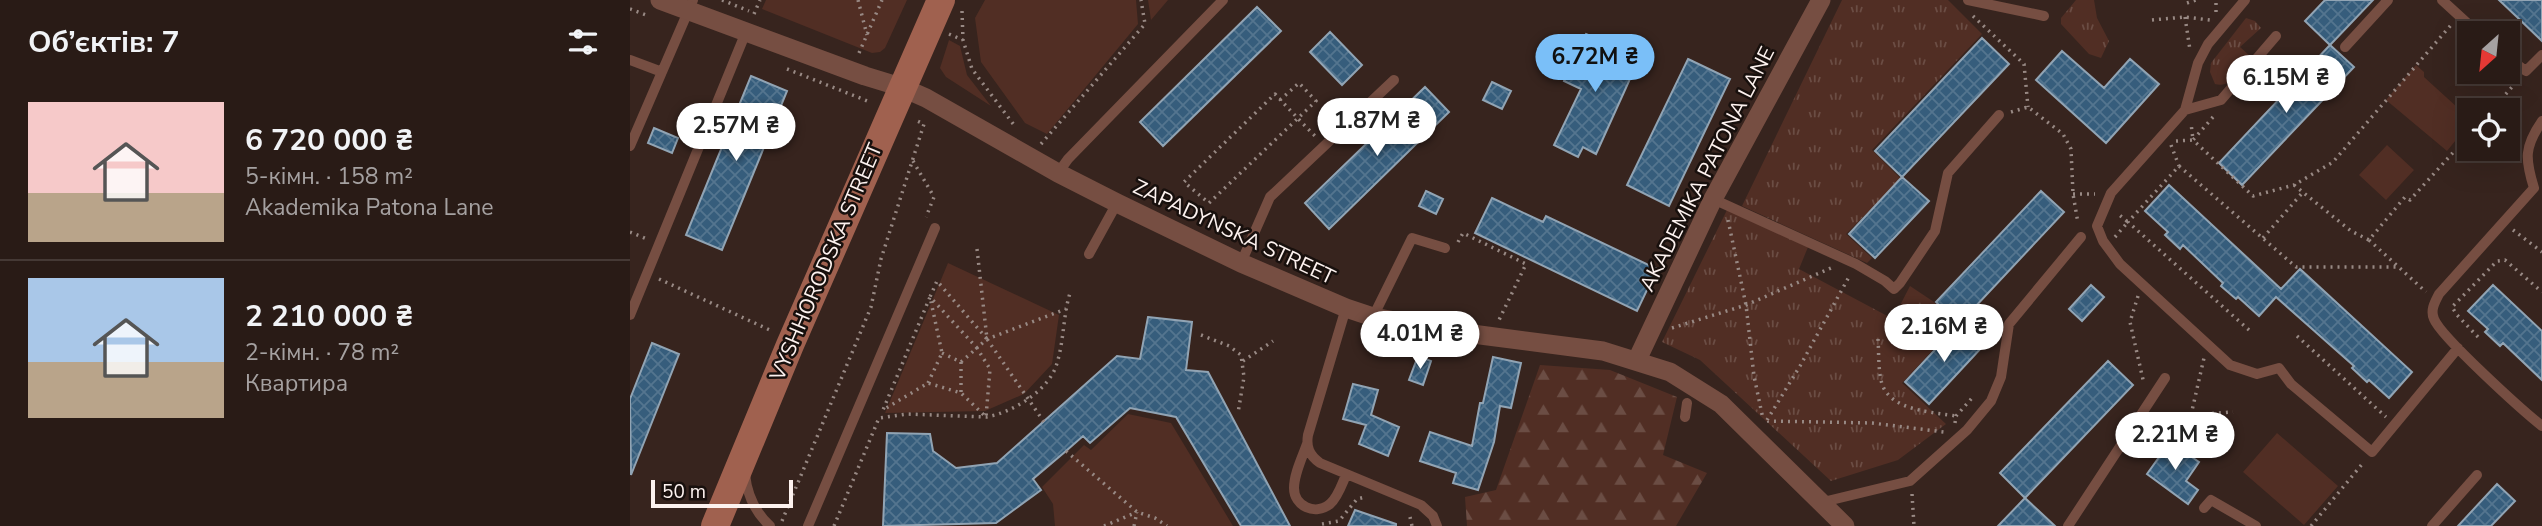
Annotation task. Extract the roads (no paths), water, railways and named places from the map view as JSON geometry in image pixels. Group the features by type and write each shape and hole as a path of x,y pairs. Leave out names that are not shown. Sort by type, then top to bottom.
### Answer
{"main road":[{"name":"VYSHHORODSKA STREET","path":"715,526 901,87 951,1"}],"street":[{"name":"ZAPADYNSKA STREET","path":"660,0 691,5 746,32 926,98 1063,166 1117,203 1241,263 1346,308 1373,317 1457,332 1602,351 1670,372 1721,404 1759,423 1845,526"},
{"name":"AKADEMIKA PATONA LANE","path":"1637,360 1821,0"}],"lane":[{"path":"1063,166 1223,0"},
{"path":"2245,0 2208,44 2198,63 2185,110 2109,198 2097,226 2107,247 2120,264 2230,365 2256,374 2279,368 2291,383 2372,452 2458,348"},
{"path":"2345,47 2388,0"},
{"path":"2442,0 2465,21"},
{"path":"630,146 632,134 691,5"},
{"path":"1966,5 2044,16"},
{"path":"630,315 746,32"},
{"path":"2185,110 2221,100 2276,36"},
{"path":"2520,67 2526,71 2542,55"},
{"path":"630,60 662,72"},
{"path":"1241,263 1270,197 1394,80"},
{"path":"1719,202 1852,262 1894,289 1935,231 1948,173 1999,115"},
{"path":"2542,121 2531,137 2526,164 2538,189 2439,294 2432,309 2433,319 2458,348 2542,426"},
{"path":"1089,254 1117,203"},
{"path":"808,526 935,228"},
{"path":"1823,502 1910,481 1967,430 1991,401 2001,377 2009,324 2081,237"},
{"path":"1373,317 1412,238 1445,248"},
{"path":"1346,308 1293,489 1295,498 1302,506 1311,510 1329,505 1336,497 1346,475"},
{"path":"2068,526 2165,377"},
{"path":"1685,417 1687,403"},
{"path":"1307,444 1313,459 1421,505 1433,516 1437,526"},
{"path":"743,457 751,500 761,518 770,526"},
{"path":"2432,526 2477,475"},
{"path":"2204,508 2211,500 2256,526"}]}
